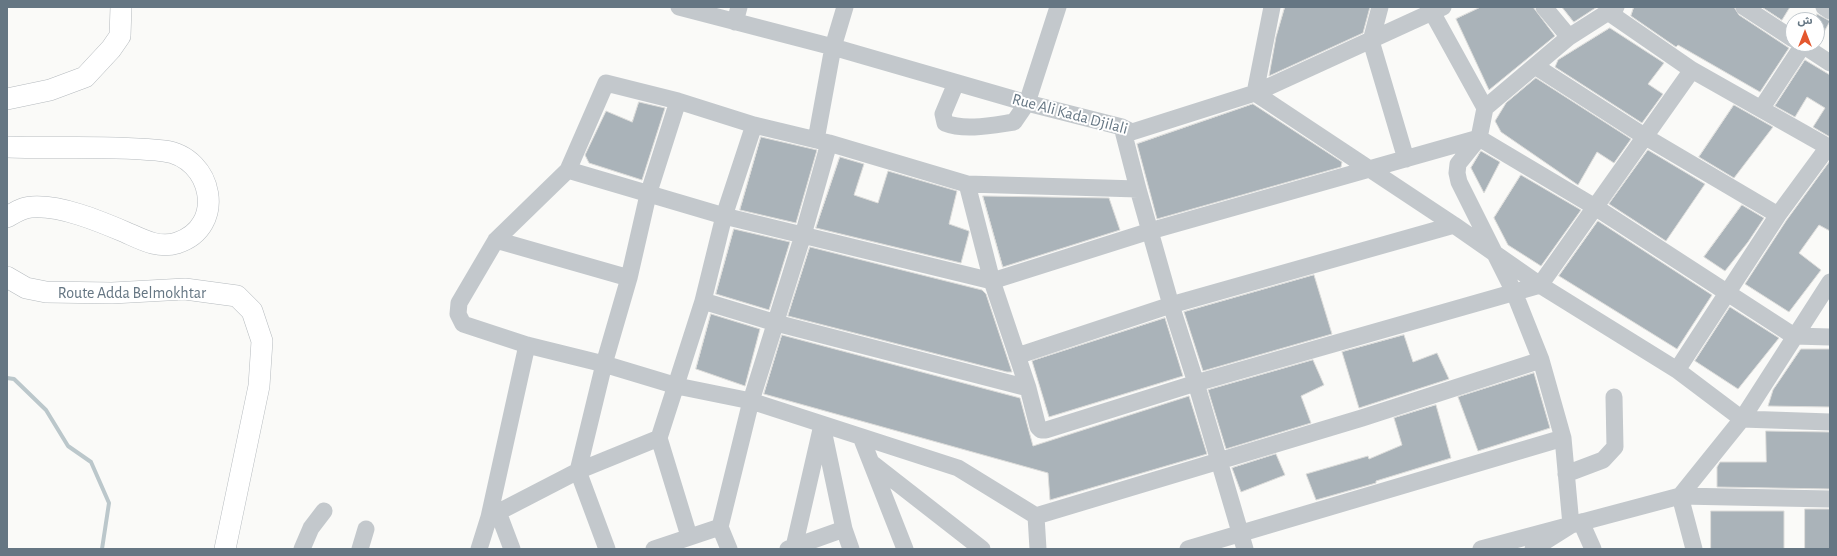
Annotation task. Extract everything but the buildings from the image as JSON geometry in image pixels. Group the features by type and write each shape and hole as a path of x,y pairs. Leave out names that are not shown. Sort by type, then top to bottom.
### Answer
{"main road":[{"path":"7,99 50,90 85,77 111,49 120,36 120,7"},
{"path":"7,147 145,148 175,152 196,167 202,174 209,198 208,213 194,233 176,244 161,245 150,243 114,227 63,210 46,207 30,207 7,217"},
{"name":"Route Adda Belmokhtar","path":"7,277 26,288 46,292 112,293 185,290 237,296 252,312 262,341 259,386 225,549"}],"street":[{"path":"729,549 720,527 751,401 803,235 822,141 833,47 845,7"},
{"path":"956,83 943,114 946,123 954,126 1014,122 1027,103 1058,7"},
{"path":"1272,7 1255,93 1454,225 1540,285 1677,370 1742,419 1830,422"},
{"path":"1380,7 1371,41 1406,159"},
{"path":"1544,7 1569,37"},
{"path":"1744,7 1785,34"},
{"path":"1824,7 1830,11"},
{"name":"Rue Ali Kada Djilali","path":"682,8 737,15 833,47 1027,103 1122,127 1132,132 1255,93 1438,10"},
{"path":"1438,10 1485,108 1479,138 1458,164 1457,173 1459,182 1514,292 1541,360 1563,438 1566,474 1576,523 1592,549"},
{"path":"1485,108 1569,37 1612,10 1692,70 1829,148 1778,215 1677,370"},
{"path":"1761,109 1794,52"},
{"path":"1813,52 1830,63"},
{"path":"1535,66 1644,136 1778,215"},
{"path":"967,184 992,281 1028,388 1038,427 1041,430 1046,430 1196,383 1540,285 1692,70"},
{"path":"1138,189 967,184 822,141 754,125 678,101 606,83 568,170 496,240 459,303 458,314 464,324 528,346 604,364 677,386 751,401 958,468 1036,516 1362,418 1541,360"},
{"path":"607,549 578,471 604,364 629,278 648,195 678,101"},
{"path":"689,536 659,438 703,302 724,216 754,125"},
{"path":"1122,127 1171,305 1196,383 1245,549"},
{"path":"568,170 648,195 724,216 992,281 1150,231 1479,138 1595,207 1794,336 1830,337"},
{"path":"1017,356 1171,305 1454,225"},
{"path":"496,240 629,278"},
{"path":"1680,496 1742,419 1830,282"},
{"path":"703,302 776,324 1028,388"},
{"path":"479,549 493,514 528,346"},
{"path":"1566,474 1603,460 1615,448 1614,397"},
{"path":"822,425 844,529 851,549"},
{"path":"791,548 822,425"},
{"path":"861,437 873,464 905,549"},
{"path":"493,514 578,471 659,438"},
{"path":"1188,549 1241,532 1563,438"},
{"path":"873,464 982,549"},
{"path":"1680,496 1694,549"},
{"path":"1481,549 1680,496 1830,499"},
{"path":"302,549 311,528 324,511"},
{"path":"493,514 512,549"},
{"path":"1036,516 1038,549"},
{"path":"1533,549 1576,523"},
{"path":"654,549 689,536 720,527"},
{"path":"360,549 366,529"},
{"path":"791,548 844,529"}],"waterway":[{"path":"7,378 14,379 46,410 68,446 91,462 109,503 102,549"}]}
